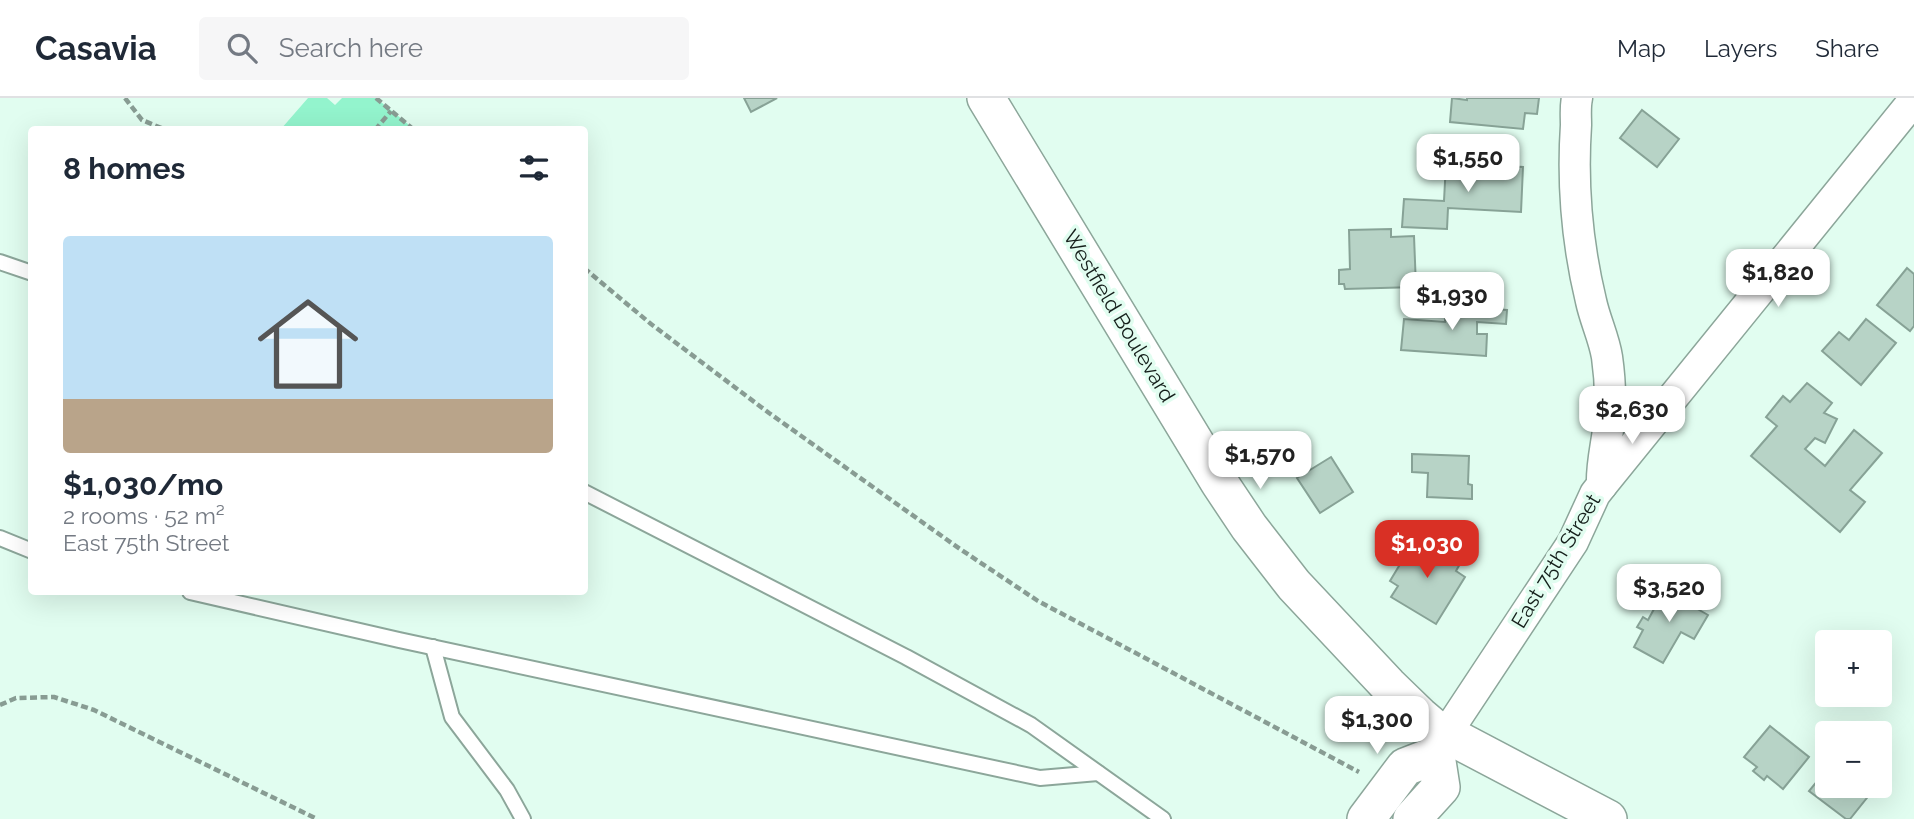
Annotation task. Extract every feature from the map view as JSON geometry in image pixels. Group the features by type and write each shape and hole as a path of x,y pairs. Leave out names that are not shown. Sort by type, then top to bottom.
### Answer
{"street":[{"name":"Westfield Boulevard","path":"986,98 1219,482 1287,576 1318,612 1410,708 1433,727 1441,745 1608,819"},
{"name":"East 75th Street","path":"1441,745 1573,542 1595,494 1602,485 1601,468 1610,418 1610,392 1607,355 1591,300 1575,201 1577,98"},
{"path":"1602,485 1914,100"},
{"path":"1366,819 1405,766 1441,745"},
{"path":"1412,819 1441,787 1441,745"}],"lane":[{"path":"0,262 28,272"},
{"path":"588,494 918,663 1031,725 1163,819"},
{"path":"0,538 28,549"},
{"path":"203,595 433,648 1040,778 1098,773"},
{"path":"433,648 452,717 507,790 523,819"}],"path":[{"path":"125,98 142,120 156,126"},
{"path":"376,98 409,126"},
{"path":"378,126 391,111"},
{"path":"588,271 651,324 769,413 1038,601 1363,774"},
{"path":"0,705 16,698 54,697 94,709 317,819"}],"green space":[{"path":"308,98 327,98 335,105 342,98 376,98 410,126 284,126"}],"building":[{"path":"744,98 777,98 751,112"},
{"path":"1452,98 1539,98 1537,114 1525,113 1523,129 1450,122"},
{"path":"1642,110 1679,139 1657,167 1620,138"},
{"path":"1446,163 1523,167 1521,212 1448,208 1447,229 1402,227 1404,199 1444,201"},
{"path":"1391,229 1391,237 1414,236 1416,287 1345,289 1344,284 1339,284 1339,270 1350,269 1349,230"},
{"path":"1907,268 1914,274 1914,326 1910,331 1877,305"},
{"path":"1446,306 1507,310 1506,324 1477,322 1477,334 1487,334 1486,356 1401,350 1404,319 1445,322"},
{"path":"1866,319 1896,343 1861,385 1822,351 1839,332 1849,340"},
{"path":"1807,383 1832,403 1824,413 1837,419 1825,443 1815,438 1805,449 1825,466 1854,430 1882,453 1850,490 1865,502 1840,532 1751,456 1777,426 1766,417 1783,396 1790,402"},
{"path":"1412,454 1469,456 1468,484 1472,485 1472,499 1427,497 1428,473 1412,472"},
{"path":"1331,457 1353,492 1320,513 1297,478"},
{"path":"1417,536 1461,562 1456,571 1465,577 1436,624 1391,597 1398,586 1390,581"},
{"path":"1667,585 1698,601 1694,607 1708,615 1694,639 1681,632 1663,663 1634,647 1643,630 1637,627 1643,617 1648,620"},
{"path":"1770,726 1809,757 1783,789 1767,776 1764,780 1753,771 1757,767 1744,757"},
{"path":"1815,784 1815,796 1809,791"},
{"path":"1818,798 1867,798 1850,819 1846,819"}]}
